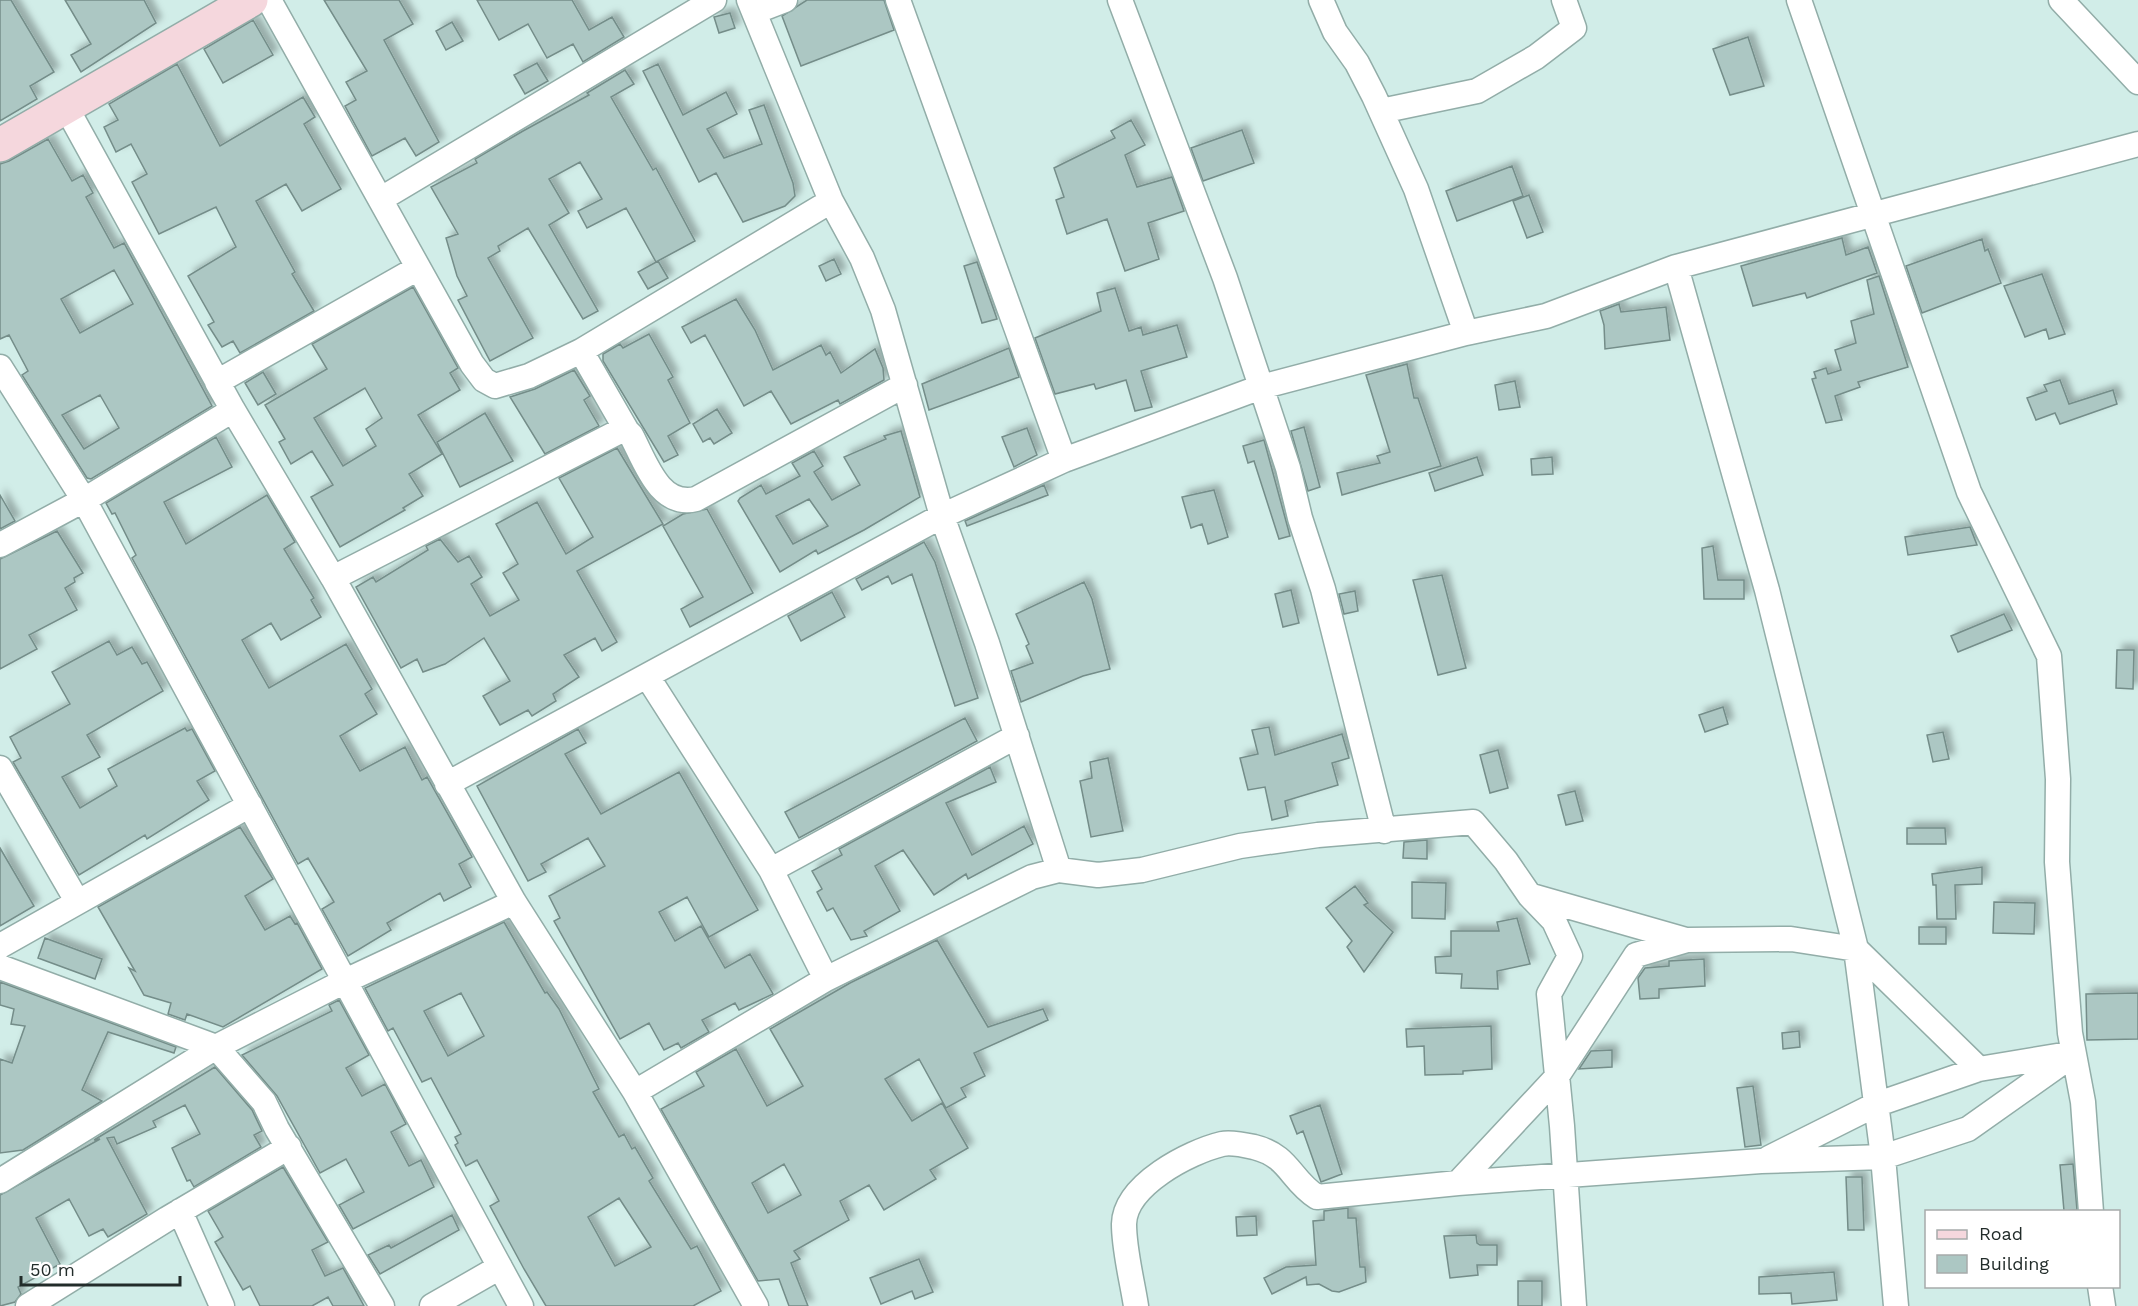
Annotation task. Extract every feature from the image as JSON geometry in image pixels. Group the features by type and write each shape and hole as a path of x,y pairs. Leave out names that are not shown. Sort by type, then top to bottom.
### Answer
{"main road":[{"path":"0,145 251,0"}],"street":[{"path":"269,0 472,364 484,380 495,386 529,376 581,351 831,201"},
{"path":"381,199 714,0"},
{"path":"785,0 752,6 831,201 862,258 883,310 942,516 1017,736 1059,870"},
{"path":"898,0 1064,460"},
{"path":"1120,0 1225,278 1261,387 1323,589 1384,831"},
{"path":"1321,0 1335,32 1357,63 1416,189 1466,333"},
{"path":"1381,111 1478,91 1536,57 1574,28 1564,0"},
{"path":"1798,0 1969,492 2049,656 2058,779 2056,862 2074,1054 2083,1102 2091,1210"},
{"path":"2061,0 2138,81"},
{"path":"66,107 232,410 333,578 514,902 635,1092 756,1306"},
{"path":"447,784 942,516 1064,460 1261,387 1466,333 1546,316 1676,267 2138,144"},
{"path":"1676,267 1767,590 1856,949 1883,1157 1896,1306"},
{"path":"232,410 217,382 418,268"},
{"path":"581,351 659,487 676,499 687,501 696,499 905,385"},
{"path":"0,367 84,500 250,805 343,982 521,1306"},
{"path":"0,545 84,500 232,410"},
{"path":"333,578 622,430 627,431"},
{"path":"647,676 771,870 826,979"},
{"path":"771,870 1017,736"},
{"path":"0,768 77,901"},
{"path":"0,946 250,805"},
{"path":"635,1092 826,979 1032,877 1059,870 1098,875 1142,870 1240,846 1318,835 1473,822 1506,861 1530,896 1554,921 1570,956 1549,994 1562,1126 1574,1306"},
{"path":"1530,896 1687,940"},
{"path":"2,1177 216,1047 343,982 514,902"},
{"path":"1458,1183 1556,1078 1636,955 1687,940 1791,939 1856,949 1978,1069"},
{"path":"0,967 216,1047 264,1102 277,1129 382,1306"},
{"path":"1761,1161 1875,1105 1978,1069 2074,1054"},
{"path":"1136,1306 1124,1223 1130,1200 1162,1171 1200,1151 1225,1143 1254,1147 1282,1159 1304,1189 1317,1197 1458,1183 1761,1161 1883,1157 1968,1129 2074,1054"},
{"path":"28,1306 180,1211 289,1147"},
{"path":"180,1211 222,1306"},
{"path":"432,1306 500,1267"},
{"path":"2100,1288 2103,1306"}],"building":[{"path":"0,0 11,0 54,72 30,86 37,99 0,121"},
{"path":"65,0 144,0 156,23 81,72 71,55 91,44"},
{"path":"324,0 399,0 413,24 384,40 439,142 416,156 405,138 372,156 345,106 356,100 346,82 367,71"},
{"path":"477,0 572,0 589,30 612,17 624,37 583,62 573,44 547,58 528,24 499,40"},
{"path":"807,0 884,0 894,30 801,66 782,16"},
{"path":"730,13 735,28 719,33 714,17"},
{"path":"253,20 273,55 223,83 204,49"},
{"path":"452,22 463,41 446,50 436,31"},
{"path":"1748,37 1764,86 1730,95 1713,49"},
{"path":"537,63 548,81 525,94 514,75"},
{"path":"177,64 220,146 303,97 315,117 304,124 341,189 302,211 286,184 256,201 295,272 292,274 314,311 240,353 233,341 222,347 208,325 214,322 188,276 236,247 216,207 159,234 132,182 147,174 131,144 116,152 104,127 118,120 109,104"},
{"path":"658,64 683,115 726,92 737,114 707,129 724,158 762,144 749,110 764,105 793,183 795,196 785,206 743,222 716,173 699,182 643,71"},
{"path":"625,70 634,84 611,97 653,170 656,168 695,241 656,262 626,208 587,228 578,211 602,199 580,162 549,179 569,213 549,225 598,311 583,319 528,228 498,246 500,251 488,258 533,338 490,361 458,300 467,296 457,276 446,238 458,234 431,187 477,163 475,159 589,95 587,93"},
{"path":"1131,120 1145,145 1125,155 1137,187 1172,177 1184,211 1148,223 1159,259 1125,271 1107,219 1067,234 1056,200 1064,197 1054,168 1115,138 1111,131"},
{"path":"1242,130 1254,163 1203,181 1191,148"},
{"path":"48,139 72,181 83,175 93,193 86,197 114,248 124,243 212,406 91,479 87,478 22,375 28,371 9,335 0,339 0,164","holes":["114,270 133,304 80,333 61,299","100,395 119,428 84,449 62,415"]},
{"path":"1512,166 1523,196 1457,221 1446,191"},
{"path":"1529,195 1543,232 1527,238 1513,201"},
{"path":"1842,238 1846,255 1868,247 1877,273 1807,298 1805,293 1753,306 1741,266"},
{"path":"1982,239 1985,251 1988,249 2001,283 1922,313 1906,266"},
{"path":"834,259 841,274 826,281 819,266"},
{"path":"658,261 668,278 648,289 638,272"},
{"path":"977,262 997,319 982,323 964,266"},
{"path":"2042,274 2065,334 2049,339 2046,329 2025,337 2004,286"},
{"path":"1879,276 1908,367 1858,382 1860,387 1835,396 1842,420 1826,423 1812,379 1816,378 1814,372 1826,368 1828,374 1841,370 1835,350 1856,343 1851,321 1874,314 1867,280"},
{"path":"413,287 458,368 450,373 460,390 418,415 442,454 409,474 423,496 403,508 405,510 340,547 311,497 333,485 312,451 291,464 279,442 285,439 265,405 327,369 312,344","holes":["365,388 382,418 366,429 376,446 343,466 314,418"]},
{"path":"1115,288 1129,331 1141,327 1143,335 1177,325 1187,357 1141,371 1152,407 1135,411 1126,380 1096,389 1094,384 1055,394 1035,338 1101,311 1097,293"},
{"path":"736,299 755,330 773,370 821,345 826,355 830,352 841,373 875,349 883,368 884,380 840,404 838,400 791,424 771,391 744,406 705,335 691,343 682,327"},
{"path":"1619,304 1621,312 1666,307 1670,340 1605,349 1604,325 1600,311"},
{"path":"649,334 673,377 668,380 690,423 668,436 678,455 664,462 603,361 603,354 620,344 623,348"},
{"path":"1009,348 1019,377 929,410 922,384"},
{"path":"1407,364 1414,398 1418,398 1441,466 1342,495 1337,473 1380,463 1377,456 1390,452 1366,375"},
{"path":"574,370 590,396 584,400 599,426 545,454 510,397 535,389"},
{"path":"263,372 276,394 258,405 245,383"},
{"path":"2060,380 2069,404 2113,390 2117,404 2060,424 2055,413 2036,420 2027,398 2047,391 2044,385"},
{"path":"1515,381 1520,407 1499,410 1495,385"},
{"path":"717,409 732,433 714,444 710,438 703,442 693,424"},
{"path":"485,413 513,461 460,487 437,442"},
{"path":"1304,427 1320,487 1308,491 1291,431"},
{"path":"1027,428 1037,455 1014,467 1002,437"},
{"path":"901,431 920,497 864,530 818,554 816,550 780,572 738,501 740,498 761,485 766,494 800,476 792,463 814,451 823,466 814,472 832,500 860,485 844,457 886,439 884,436","holes":["809,499 828,526 793,544 776,516"]},
{"path":"216,437 232,467 164,502 186,544 267,495 295,542 284,549 314,598 311,600 321,617 281,640 271,623 242,640 269,688 346,644 372,689 365,694 377,714 340,736 360,771 405,747 422,780 427,777 472,857 459,864 471,887 444,901 440,893 387,923 391,930 348,956 322,909 334,902 308,858 298,864 132,558 136,555 115,513 112,514 106,503"},
{"path":"1264,440 1290,536 1279,539 1254,461 1248,463 1243,446"},
{"path":"617,448 663,524 577,571 617,642 602,651 595,638 564,655 579,677 553,694 556,701 532,716 528,710 500,725 483,696 510,681 484,638 445,664 423,672 417,659 401,668 356,587 373,577 376,582 428,550 426,546 440,539 458,562 469,556 482,577 471,584 490,616 519,600 503,573 518,564 496,524 537,502 566,554 593,537 559,478"},
{"path":"1477,457 1483,475 1435,491 1429,473"},
{"path":"1552,457 1553,474 1532,475 1531,459"},
{"path":"1044,485 1048,495 967,526 965,521"},
{"path":"1214,490 1228,537 1208,544 1202,524 1191,528 1182,497"},
{"path":"0,495 15,521 0,529"},
{"path":"707,509 753,593 690,627 681,609 703,597 663,526 683,514"},
{"path":"1970,527 1977,545 1908,555 1905,537"},
{"path":"57,531 83,573 74,578 75,582 65,588 77,610 29,635 37,649 0,669 0,559"},
{"path":"924,542 935,562 978,698 955,706 912,574 892,584 888,576 862,590 856,579"},
{"path":"1713,546 1718,580 1744,580 1744,599 1704,599 1702,548"},
{"path":"1442,575 1466,668 1438,675 1413,580"},
{"path":"1084,582 1092,599 1110,669 1083,676 1021,702 1011,671 1033,663 1026,646 1029,644 1016,614"},
{"path":"1291,590 1299,623 1283,627 1275,594"},
{"path":"1355,591 1358,611 1344,614 1339,594"},
{"path":"832,592 845,617 801,641 788,616"},
{"path":"2004,614 2012,630 1958,652 1951,636"},
{"path":"109,641 117,655 132,647 142,664 147,662 163,691 87,735 100,757 62,777 80,808 117,786 108,769 185,728 187,731 192,729 215,771 197,781 209,800 147,839 145,835 79,875 13,762 21,758 10,737 70,704 52,672"},
{"path":"2117,650 2134,650 2133,689 2116,688"},
{"path":"1723,707 1728,724 1705,732 1699,715"},
{"path":"965,718 977,741 799,838 785,812"},
{"path":"1269,727 1275,755 1342,734 1349,758 1332,763 1338,785 1285,801 1288,816 1272,820 1265,787 1248,790 1240,758 1258,754 1252,730"},
{"path":"578,729 586,743 565,754 601,814 679,772 758,910 709,937 687,897 659,912 675,941 701,926 725,968 750,954 773,994 739,1010 735,1003 702,1020 709,1032 681,1048 678,1043 664,1050 649,1023 620,1039 554,921 560,918 549,896 605,866 588,838 541,864 546,872 528,881 477,786"},
{"path":"1943,732 1949,759 1933,762 1927,735"},
{"path":"1498,750 1508,788 1490,793 1480,755"},
{"path":"1108,758 1123,831 1091,837 1080,781 1092,778 1090,762"},
{"path":"990,767 996,782 946,803 972,855 1024,826 1033,844 968,879 966,874 934,895 903,850 875,866 900,911 864,931 867,936 851,940 833,908 827,911 817,892 822,889 812,871 842,855 839,849"},
{"path":"1575,791 1583,821 1566,825 1558,795"},
{"path":"240,827 273,879 245,896 265,930 290,916 295,924 297,923 322,969 223,1027 187,1014 185,1020 168,1014 171,1003 144,995 129,968 135,971 98,907"},
{"path":"1907,828 1945,828 1946,844 1907,844"},
{"path":"1427,840 1427,859 1403,858 1404,842"},
{"path":"0,848 34,906 0,926"},
{"path":"1982,867 1982,884 1955,885 1956,919 1937,919 1936,885 1933,885 1932,874"},
{"path":"1412,882 1446,883 1445,919 1412,918"},
{"path":"1355,886 1368,903 1364,905 1393,932 1364,972 1347,947 1352,941 1326,908"},
{"path":"1994,902 2035,903 2034,934 1993,933"},
{"path":"1517,918 1530,964 1497,971 1498,989 1461,988 1462,974 1436,973 1435,957 1451,956 1451,931 1499,931 1497,922"},
{"path":"504,922 545,993 547,992 559,1009 599,1089 593,1092 619,1137 624,1134 632,1149 635,1147 653,1178 649,1181 691,1249 697,1246 721,1291 693,1306 546,1306 490,1206 499,1201 477,1160 466,1166 455,1145 458,1143 455,1137 461,1134 431,1078 422,1082 393,1028 388,1031 365,988","holes":["461,993 484,1036 448,1056 424,1011","619,1198 651,1247 615,1266 588,1217"]},
{"path":"1919,927 1946,927 1946,944 1919,944"},
{"path":"45,938 102,959 95,979 38,958"},
{"path":"937,940 988,1027 1043,1009 1048,1020 974,1053 985,1076 961,1088 966,1097 946,1108 919,1059 885,1079 912,1121 942,1103 968,1148 930,1170 936,1179 884,1210 869,1185 840,1201 849,1220 794,1251 800,1259 791,1263 808,1306 789,1306 779,1279 758,1281 661,1109 704,1086 696,1072 736,1049 767,1106 803,1086 770,1029 850,983","holes":["784,1164 801,1195 768,1213 752,1183"]},
{"path":"1704,959 1705,986 1659,989 1659,998 1640,999 1638,978 1645,968 1669,966 1669,961"},
{"path":"0,982 176,1047 174,1053 108,1032 82,1090 102,1101 23,1150 0,1153 0,1059 12,1063 25,1026 11,1024 14,1009 0,1005"},
{"path":"2138,993 2138,1039 2087,1040 2086,994"},
{"path":"339,1000 369,1055 346,1068 362,1096 385,1084 406,1124 391,1132 409,1166 421,1160 434,1187 353,1229 339,1205 364,1192 346,1159 320,1173 277,1096 242,1055 332,1011 329,1005"},
{"path":"1491,1026 1492,1069 1463,1071 1463,1074 1425,1075 1424,1046 1407,1047 1406,1029"},
{"path":"1799,1031 1800,1047 1783,1049 1782,1033"},
{"path":"1612,1050 1612,1067 1579,1069 1591,1051"},
{"path":"215,1067 252,1110 262,1131 254,1135 261,1147 194,1187 190,1180 187,1181 172,1148 200,1134 185,1105 153,1121 156,1127 117,1144 114,1137 107,1138 147,1214 108,1237 103,1229 89,1236 69,1199 36,1218 60,1264 18,1287 21,1294 15,1302 0,1306 0,1195 100,1139 94,1140"},
{"path":"1753,1086 1761,1145 1745,1147 1737,1088"},
{"path":"1320,1105 1342,1174 1321,1182 1303,1131 1297,1134 1290,1116"},
{"path":"2073,1164 2077,1210 2064,1210 2060,1165"},
{"path":"283,1167 328,1242 312,1250 325,1276 343,1268 364,1306 333,1306 328,1297 312,1306 260,1306 250,1286 243,1290 215,1242 223,1237 208,1211"},
{"path":"1846,1177 1862,1177 1864,1230 1848,1230"},
{"path":"1348,1208 1348,1218 1356,1218 1360,1267 1365,1267 1366,1282 1339,1292 1319,1284 1307,1285 1306,1277 1272,1294 1264,1278 1286,1267 1316,1265 1313,1221 1324,1220 1324,1211"},
{"path":"452,1215 459,1230 380,1274 368,1255 389,1245 391,1248"},
{"path":"1256,1216 1257,1235 1237,1236 1236,1217"},
{"path":"1476,1235 1477,1243 1480,1245 1497,1245 1497,1265 1477,1265 1478,1275 1450,1278 1444,1236"},
{"path":"919,1259 933,1292 915,1299 912,1291 881,1304 870,1278"},
{"path":"1834,1272 1837,1300 1792,1304 1791,1293 1759,1294 1759,1277"},
{"path":"1518,1281 1542,1281 1542,1306 1518,1306"}]}
